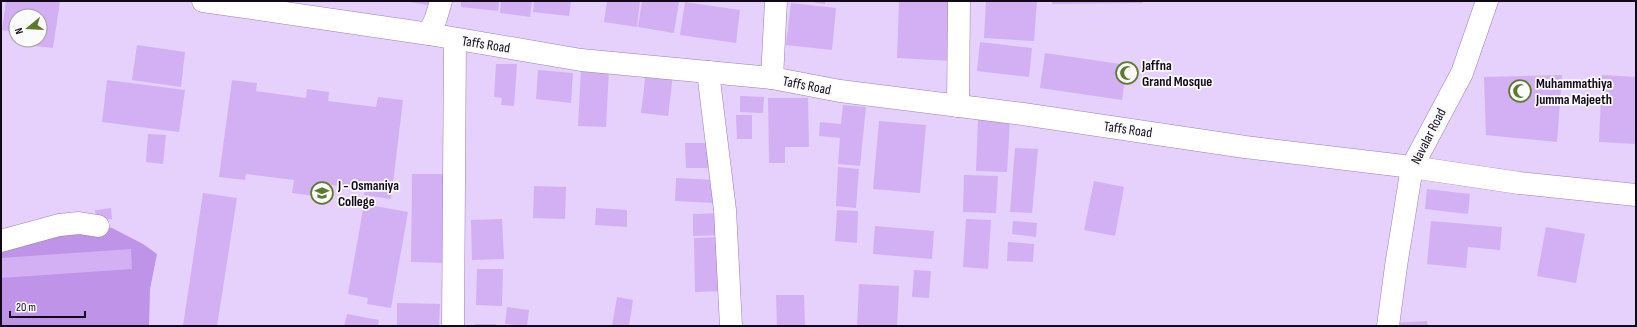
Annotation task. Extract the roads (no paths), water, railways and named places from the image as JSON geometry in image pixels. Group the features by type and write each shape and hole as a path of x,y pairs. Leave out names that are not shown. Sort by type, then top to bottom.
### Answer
{"street":[{"name":"Taffs Road","path":"203,1 429,34 581,60 772,78 840,91 1047,117 1245,147 1412,167 1519,183 1636,195"},
{"path":"429,34 441,1"},
{"path":"772,78 776,1"},
{"path":"958,106 959,1"},
{"name":"Navalar Road","path":"1388,326 1412,167 1462,73 1487,1"},
{"path":"453,326 455,39"},
{"path":"708,72 725,210 731,326"},
{"path":"1,241 59,225 79,223 98,226"}],"place":[{"name":"Jaffna Grand Mosque","path":"1127,73"},
{"name":"Muhammathiya Jumma Majeeth","path":"1520,91"},
{"name":"J - Osmaniya College","path":"322,193"}]}
